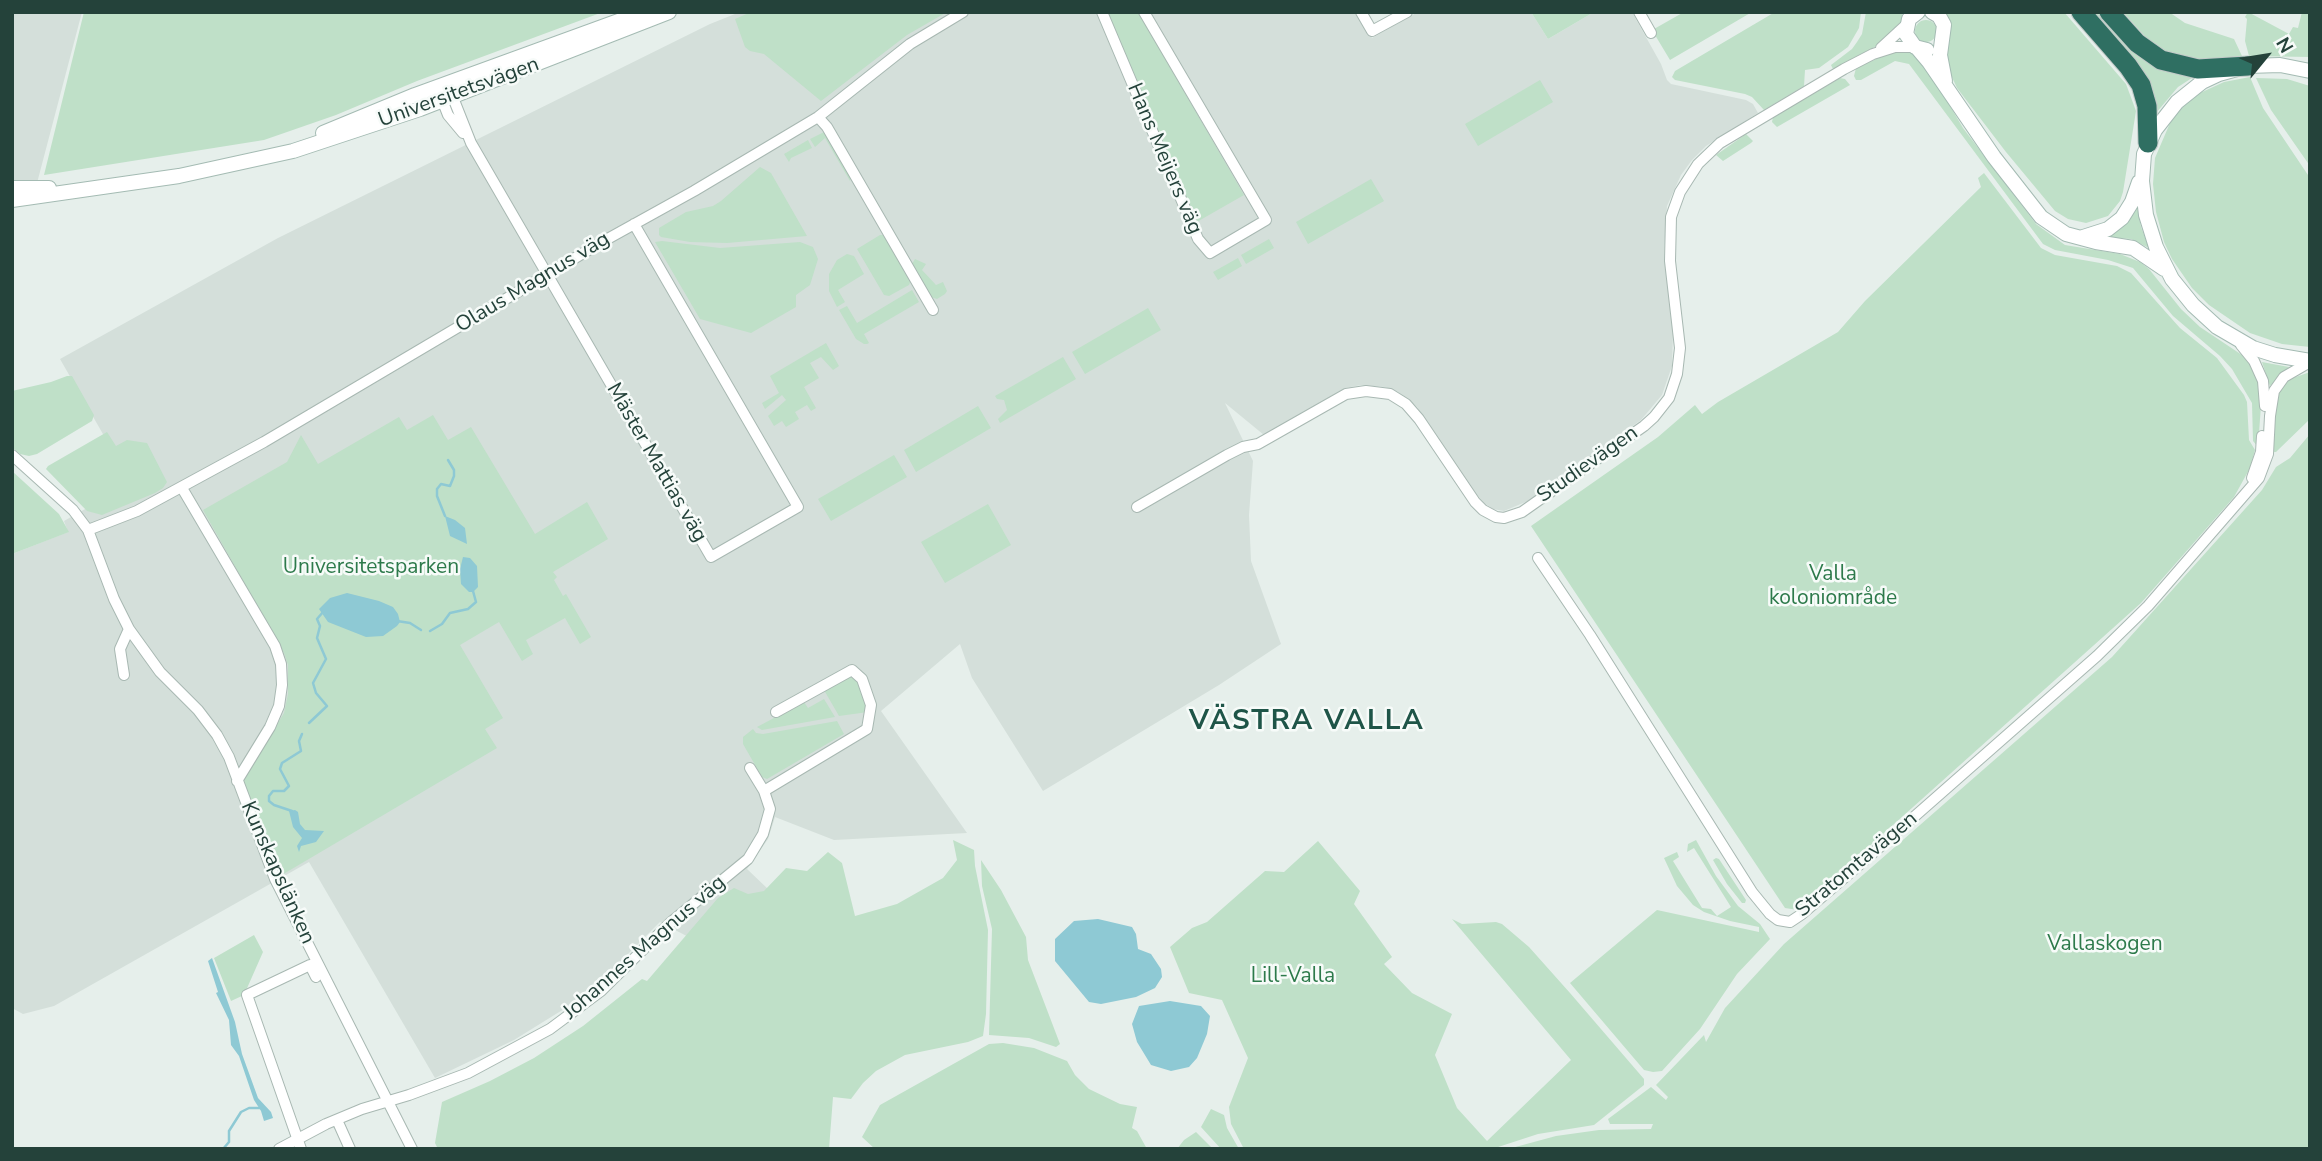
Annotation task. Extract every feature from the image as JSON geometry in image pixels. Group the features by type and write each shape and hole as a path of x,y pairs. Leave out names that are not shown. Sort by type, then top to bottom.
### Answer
{"highway":[{"path":"2081,12 2141,85 2147,106 2148,142"},
{"path":"2109,12 2137,43 2161,60 2198,69 2248,66"}],"main road":[{"name":"Universitetsvägen","path":"12,200 178,176 332,139 643,12"},
{"name":"Universitetsvägen","path":"445,92 669,12"},
{"path":"1932,12 1939,16 1944,25 1940,55 1946,86"},
{"path":"1910,17 1907,39 1946,86 1994,157 2034,208 2058,231 2078,238 2133,248 2167,272"},
{"path":"1916,48 1932,49 1942,40"},
{"path":"2078,238 2101,232 2122,218 2135,194 2148,142 2168,111 2192,89 2219,74 2248,66 2310,64"},
{"path":"2292,66 2310,71"},
{"path":"2142,166 2146,215 2155,247 2167,272 2182,293 2203,316 2234,339 2264,353 2310,361"},
{"name":"Universitetsvägen","path":"12,188 96,188"}],"street":[{"name":"Olaus Magnus väg","path":"88,530 137,511 264,442 818,117 910,44 963,12"},
{"name":"Hans Meijers väg","path":"1102,12 1198,239 1210,253 1266,220 1144,12"},
{"path":"1361,12 1372,32 1407,12"},
{"path":"1639,12 1651,33"},
{"name":"Studievägen","path":"1873,54 1910,17"},
{"name":"Studievägen","path":"1137,507 1227,455 1243,447 1258,444 1346,394 1366,391 1390,394 1406,404 1419,418 1483,510 1504,518 1522,512 1644,426 1669,398 1677,374 1680,348 1670,261 1670,229 1674,208 1689,176 1708,153 1720,143 1873,54 1897,46 1916,48"},
{"name":"Mäster Mattias väg","path":"445,92 448,115 471,143 711,557 798,507 634,225"},
{"path":"818,117 828,127 933,310"},
{"name":"Stratomtavägen","path":"2234,339 2255,361 2266,398 2261,452 2244,496"},
{"name":"Stratomtavägen","path":"1538,558 1590,635 1752,892 1770,914 1785,922 1802,915 2125,630 2259,478 2268,454 2274,391 2284,377 2310,361"},
{"path":"12,454 73,510 88,530 116,606 129,629 160,673 198,710 217,735 237,780"},
{"name":"Kunskapslänken","path":"182,488 275,646 281,664 279,706 270,727 237,780 275,879 412,1149"},
{"path":"124,675 120,649 129,629"},
{"path":"764,791 867,729 871,705 862,679 852,670 776,712"},
{"name":"Johannes Magnus väg","path":"279,1149 299,1144 337,1120 468,1073 550,1029 601,991 670,923 748,859 763,834 769,803 750,768"},
{"path":"299,1144 247,995 310,965 316,977"},
{"path":"337,1120 350,1149"}],"shaded area":[{"path":"12,12 82,12 37,183 12,182"},
{"path":"740,12 1357,12 1372,38 1418,12 1531,12 1548,39 1594,12 1632,12 1671,84 1746,100 1753,104 1758,113 1706,146 1692,160 1681,175 1667,206 1664,253 1673,334 1672,366 1662,395 1641,420 1528,501 1504,511 1493,509 1484,503 1417,407 1398,392 1385,387 1361,385 1345,388 1264,435 1225,403 1253,461 1249,515 1251,561 1281,644 1219,685 1043,791 972,678 960,644 881,711 967,833 834,840 775,817 768,839 747,869 790,910 736,962 660,922 619,963 564,1009 514,1040 435,1078 309,862 54,1006 23,1014 12,1008 12,554 68,532 64,521 131,483 60,359 278,238 710,24"}],"green space":[{"path":"84,12 603,12 264,140 44,175"},
{"path":"751,12 947,12 907,35 821,101 764,54 745,47 735,19"},
{"path":"1106,12 1138,12 1244,195 1195,223"},
{"path":"1531,12 1594,12 1548,39"},
{"path":"1684,12 1752,12 1670,60 1654,29"},
{"path":"1775,12 1861,12 1859,28 1848,47 1819,68 1805,70 1804,86 1764,110 1752,97 1745,94 1675,80 1672,77 1675,71"},
{"path":"1866,12 1902,12 1902,20 1899,27 1882,43 1833,69 1831,65 1852,49 1862,34"},
{"path":"1942,12 2064,12 2126,84 2136,111 2123,192 2120,201 2108,216 2086,223 2068,219 2055,211 2006,152 1957,88 1951,75 1946,49 1951,25"},
{"path":"2092,12 2099,12 2129,47 2195,76 2178,87 2156,113"},
{"path":"2123,12 2169,12 2185,23 2234,39 2242,56 2195,61 2161,50 2151,43"},
{"path":"2248,12 2289,34 2293,27 2298,28 2302,12 2310,12 2310,57 2249,56 2245,41 2245,17"},
{"path":"1926,20 1934,23 1937,31 1934,39 1926,42 1918,39 1915,31 1918,23"},
{"path":"1912,51 1930,72 1963,128 2036,224 2065,245 2120,254 2140,262 2200,327 2242,355 2250,364 2259,382 2261,405 2258,447 2253,441 2252,403 2232,369 2173,316 2133,268 2108,260 2055,250 2043,244 1909,64 1895,61 1861,80 1856,80 1854,76 1856,68 1892,52"},
{"path":"2250,77 2263,108 2310,178 2310,347 2282,344 2250,333 2209,305 2192,288 2172,259 2156,212 2153,184 2155,158 2170,123 2183,107 2200,93 2224,82"},
{"path":"1840,78 1850,85 1777,127 1772,122 1773,117"},
{"path":"2256,78 2287,79 2310,86 2310,166 2271,110"},
{"path":"1540,80 1553,102 1478,146 1465,124"},
{"path":"824,132 851,178 850,181 825,138 815,147 810,139"},
{"path":"1746,134 1753,141 1751,143 1723,161 1716,155"},
{"path":"808,140 812,148 791,158 789,162 784,154"},
{"path":"760,167 771,173 807,236 727,243 690,242 659,235 659,228 686,212 713,206 721,201"},
{"name":"Valla koloniområde","path":"1984,173 2041,248 2055,255 2117,266 2131,273 2180,328 2217,358 2247,402 2249,440 2255,450 2250,468 2234,497 2141,603 1798,910 1785,908 1531,526 1658,437 1695,405 1702,414 1838,332 1865,301 1981,187 1978,178"},
{"path":"1371,179 1384,201 1308,244 1296,222"},
{"path":"2137,207 2149,248 2131,239 2105,237 2126,224"},
{"path":"880,235 885,235 911,280 909,285 889,296 884,295 857,249"},
{"path":"1269,239 1274,248 1246,264 1241,255"},
{"path":"655,242 720,248 800,242 813,247 818,259 810,285 796,295 796,307 751,333 700,319"},
{"path":"847,254 854,256 864,274 838,290 845,302 837,307 829,291 829,274 837,260"},
{"path":"1238,258 1242,266 1218,280 1213,272"},
{"path":"915,259 926,264 922,270 936,285 943,282 947,291 945,294 937,299 931,297 912,264"},
{"path":"912,290 919,302 864,334 869,343 867,344 856,339 839,310 847,306 857,323"},
{"path":"1148,308 1161,330 1085,374 1072,352"},
{"path":"826,343 839,366 833,370 821,357 810,363 819,378 804,387 816,408 811,411 807,405 795,412 799,419 786,427 782,421 774,426 768,416 786,400 782,395 765,409 762,403 779,393 770,376"},
{"path":"1063,357 1076,379 1000,423 998,419 1007,410 1004,400 995,396"},
{"path":"2262,362 2289,367 2270,386"},
{"path":"2310,372 2310,419 2276,452 2271,452 2274,403 2279,391 2290,379"},
{"path":"72,376 94,415 92,421 37,454 20,454 12,447 12,391"},
{"path":"978,406 991,428 916,472 904,450"},
{"name":"Universitetsparken","path":"433,415 448,440 471,427 535,534 587,502 608,539 553,572 557,577 554,580 563,596 566,594 591,637 580,644 565,618 526,640 533,654 522,661 499,622 460,645 503,718 485,729 497,748 280,876 243,780 284,713 288,694 288,665 284,653 203,510 287,462 301,435 318,464 399,417 407,430"},
{"path":"107,432 116,446 127,440 147,443 167,482 155,493 102,515 87,511 46,469"},
{"name":"Vallaskogen","path":"2310,434 2310,1149 1508,1149 1556,1136 1599,1130 1651,1129 1653,1124 1610,1124 1608,1119 1651,1087 1666,1100 1668,1097 1656,1085 1704,1035 1706,1042 1725,1008 1784,944 2112,657 2262,490 2276,467 2290,458"},
{"path":"894,455 907,477 831,521 818,499"},
{"path":"12,471 59,514 69,532 12,554"},
{"path":"988,504 1011,545 945,583 921,542"},
{"path":"850,677 859,680 868,712 839,716 824,690"},
{"path":"824,699 835,717 762,730 757,727 804,702 808,708"},
{"path":"837,721 844,734 767,779 762,777 743,744 743,737 753,729 756,733 763,734"},
{"path":"953,840 974,850 988,930 983,1036 968,1042 905,1055 876,1071 851,1099 833,1097 829,1149 438,1149 435,1143 442,1102 534,1058 583,1026 642,979 647,981 718,898 734,888 748,894 764,891 786,868 807,871 828,852 842,863 855,916 897,904 943,878 957,860"},
{"path":"1696,840 1716,876 1738,906 1760,924 1770,939 1737,974 1700,1029 1662,1071 1653,1072 1644,1070 1570,983 1657,910 1759,932 1759,927 1730,921 1704,912 1693,905 1677,886 1664,858 1677,852 1679,857 1673,861 1702,908 1711,909 1717,916 1731,907 1694,848 1687,852 1688,844"},
{"name":"Lill-Valla","path":"1318,841 1360,891 1354,904 1392,957 1384,964 1412,993 1452,1014 1435,1055 1457,1108 1487,1141 1571,1060 1452,919 1462,924 1502,924 1529,947 1644,1079 1644,1085 1594,1125 1538,1134 1492,1149 1244,1149 1231,1124 1229,1107 1248,1058 1222,1000 1189,993 1170,947 1192,928 1207,922 1265,871 1284,872"},
{"path":"1716,858 1746,900 1745,903 1742,903 1727,884 1713,860"},
{"path":"981,860 1001,890 1026,937 1028,960 1060,1044 1056,1047 1029,1038 989,1035 992,929 982,886"},
{"path":"254,935 263,952 244,995 231,1001 214,958"},
{"path":"1003,1043 1034,1048 1067,1061 1075,1075 1089,1089 1120,1104 1137,1107 1132,1128 1137,1131 1147,1149 875,1149 862,1137 880,1105 989,1044"},
{"path":"1211,1109 1224,1115 1227,1128 1239,1149 1221,1149 1201,1127"},
{"path":"1196,1132 1213,1149 1177,1149 1184,1140"}],"water":[{"path":"445,516 465,528 467,544 450,536"},
{"path":"463,557 470,558 477,566 478,587 473,592 469,592 461,584 460,569"},
{"path":"347,593 393,607 400,622 383,636 366,637 328,622 319,609 330,598"},
{"path":"295,810 305,830 324,831 316,842 301,846 299,852 297,846 302,838 293,827 289,811"},
{"path":"1098,919 1132,927 1138,949 1151,954 1161,969 1162,977 1155,988 1136,997 1101,1004 1089,1002 1055,961 1055,939 1074,921"},
{"path":"212,958 258,1098 273,1118 264,1121 239,1056 231,1045 229,1020 216,993 218,992 208,961"},
{"path":"1170,1001 1201,1006 1210,1016 1207,1034 1197,1058 1189,1067 1171,1071 1151,1065 1137,1042 1132,1024 1139,1006"}],"waterway":[{"path":"445,516 437,489 441,484 450,486 454,476 454,470 448,460"},
{"path":"430,631 442,624 450,613 468,609 476,602 473,591"},
{"path":"309,723 327,706 316,693 313,683 326,659 317,638 320,626 317,619 323,612"},
{"path":"397,621 410,623 421,630"},
{"path":"292,811 274,805 269,801 269,796 273,791 284,791 289,786 280,769 282,763 301,751 299,741 302,734"},
{"path":"223,1149 229,1142 229,1131 241,1112 249,1108 260,1108"}],"district":[{"name":"VÄSTRA VALLA","path":"1307,722"}]}
